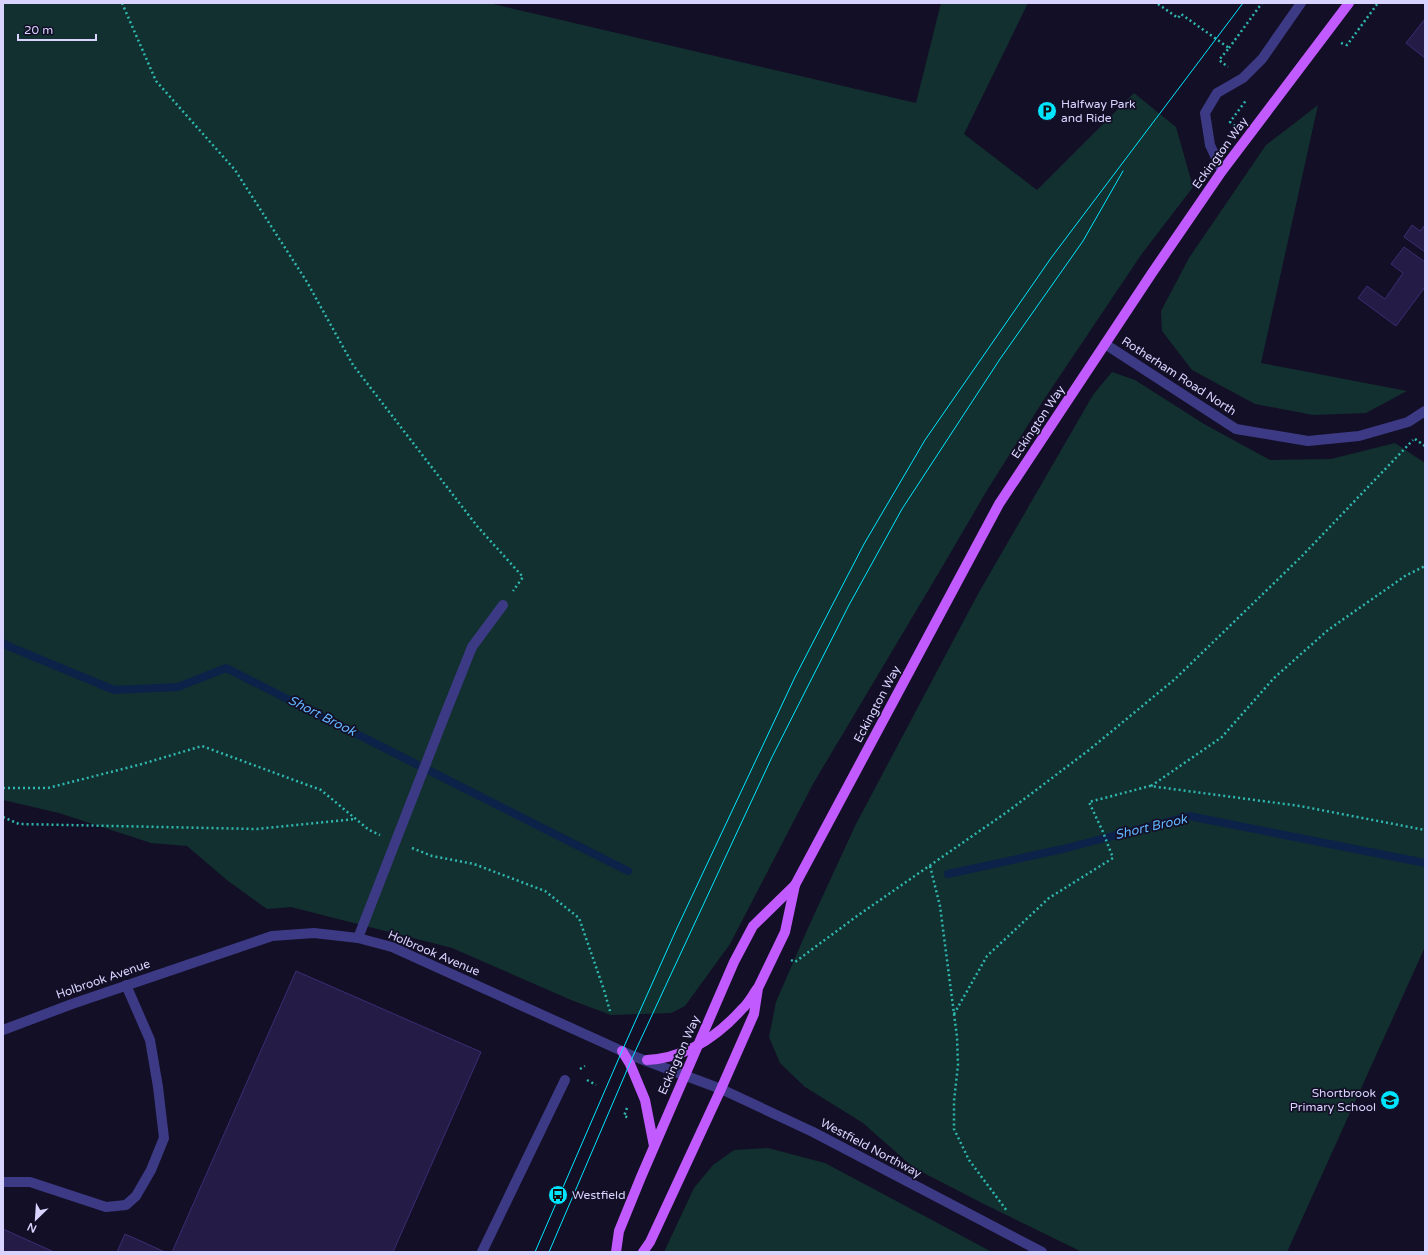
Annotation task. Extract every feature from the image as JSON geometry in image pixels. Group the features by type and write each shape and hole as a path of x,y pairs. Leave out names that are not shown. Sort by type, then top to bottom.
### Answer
{"main road":[{"name":"Eckington Way","path":"642,1252 650,1242 754,1014 758,988 785,932 795,885 999,504 1222,171 1349,3"},
{"name":"Eckington Way","path":"616,1252 619,1231 654,1146 734,962 753,926 795,885"},
{"path":"647,1060 663,1059 674,1056 698,1046 718,1031 742,1009 758,988"},
{"path":"622,1051 630,1064 645,1100 654,1146"}],"street":[{"path":"1222,171 1210,144 1205,113 1217,93 1243,78 1262,59 1300,3"},
{"name":"Rotherham Road North","path":"1105,344 1236,429 1308,441 1360,436 1408,422 1425,411"},
{"path":"358,938 472,647 503,605"},
{"name":"Holbrook Avenue","path":"3,1030 126,985 272,936 314,933 358,938 392,947 622,1051 685,1075"},
{"path":"3,1182 30,1182 106,1207 126,1205 136,1196 151,1170 164,1138 158,1087 150,1040 126,985"},
{"name":"Westfield Northway","path":"685,1075 721,1089 813,1132 1042,1252"},
{"path":"482,1252 565,1080"}],"path":[{"path":"122,3 156,81 235,170 307,282 353,365 477,526 523,577 503,605"},
{"path":"1248,136 1230,122 1255,87 1219,60 1262,3"},
{"path":"1158,4 1178,18 1181,14 1229,48"},
{"path":"795,962 857,916 1007,812 1088,750 1175,679 1302,556 1414,438"},
{"path":"954,1014 987,956 1049,898 1113,858 1089,802 1150,786 1222,737 1274,678 1328,630 1405,576 1425,566"},
{"path":"3,788 48,788 142,764 202,746 321,790 369,830 383,836"},
{"path":"1150,786 1300,806 1425,830"},
{"path":"3,817 19,824 257,829 356,819"},
{"path":"411,847 432,856 474,864 545,891 579,918 610,1011"},
{"path":"930,866 940,906 957,1037 958,1065 954,1101 954,1129 969,1160 1004,1208 1010,1213"},
{"path":"587,1080 596,1085"}],"green space":[{"path":"3,3 489,3 916,103 941,3 1028,3 964,134 1037,190 1134,93 1176,127 1193,187 1141,255 1043,401 986,492 813,784 730,944 685,1006 671,1013 611,1015 571,1000 452,948 291,907 267,909 228,881 187,846 151,843 59,813 3,800"},
{"path":"1318,105 1261,363 1407,391 1366,413 1313,415 1255,404 1192,370 1162,331 1161,311 1189,258 1266,145"},
{"path":"1112,372 1135,380 1204,424 1270,460 1331,459 1395,443 1425,463 1425,947 1287,1252 1082,1252 914,1168 863,1123 805,1087 780,1063 769,1037 776,1002 856,824 978,594 1093,395"},
{"path":"768,1148 825,1163 992,1252 664,1252 694,1188 713,1165 734,1150"}],"building":[{"path":"1425,19 1425,58 1406,43"},
{"path":"1412,225 1420,231 1425,225 1425,252 1404,237"},
{"path":"1404,247 1425,262 1425,287 1396,326 1358,298 1367,286 1385,299 1403,273 1391,264"},
{"path":"296,971 481,1052 393,1252 172,1252"},
{"path":"3,1229 54,1252 3,1252"},
{"path":"125,1234 165,1252 117,1252"}],"waterway":[{"name":"Short Brook","path":"3,643 114,690 178,687 226,668 628,871"},
{"name":"Short Brook","path":"948,874 1063,849 1189,816 1425,863"}],"tram line":[{"path":"535,1252 677,928 795,677 864,544 925,440 1051,258 1243,3"},
{"path":"549,1252 633,1056 772,757 849,605 902,509 1000,359 1083,241 1123,171"}],"place":[{"name":"Halfway Park and Ride","path":"1047,111"},
{"name":"Shortbrook Primary School","path":"1390,1100"},
{"name":"Westfield","path":"558,1195"}]}
